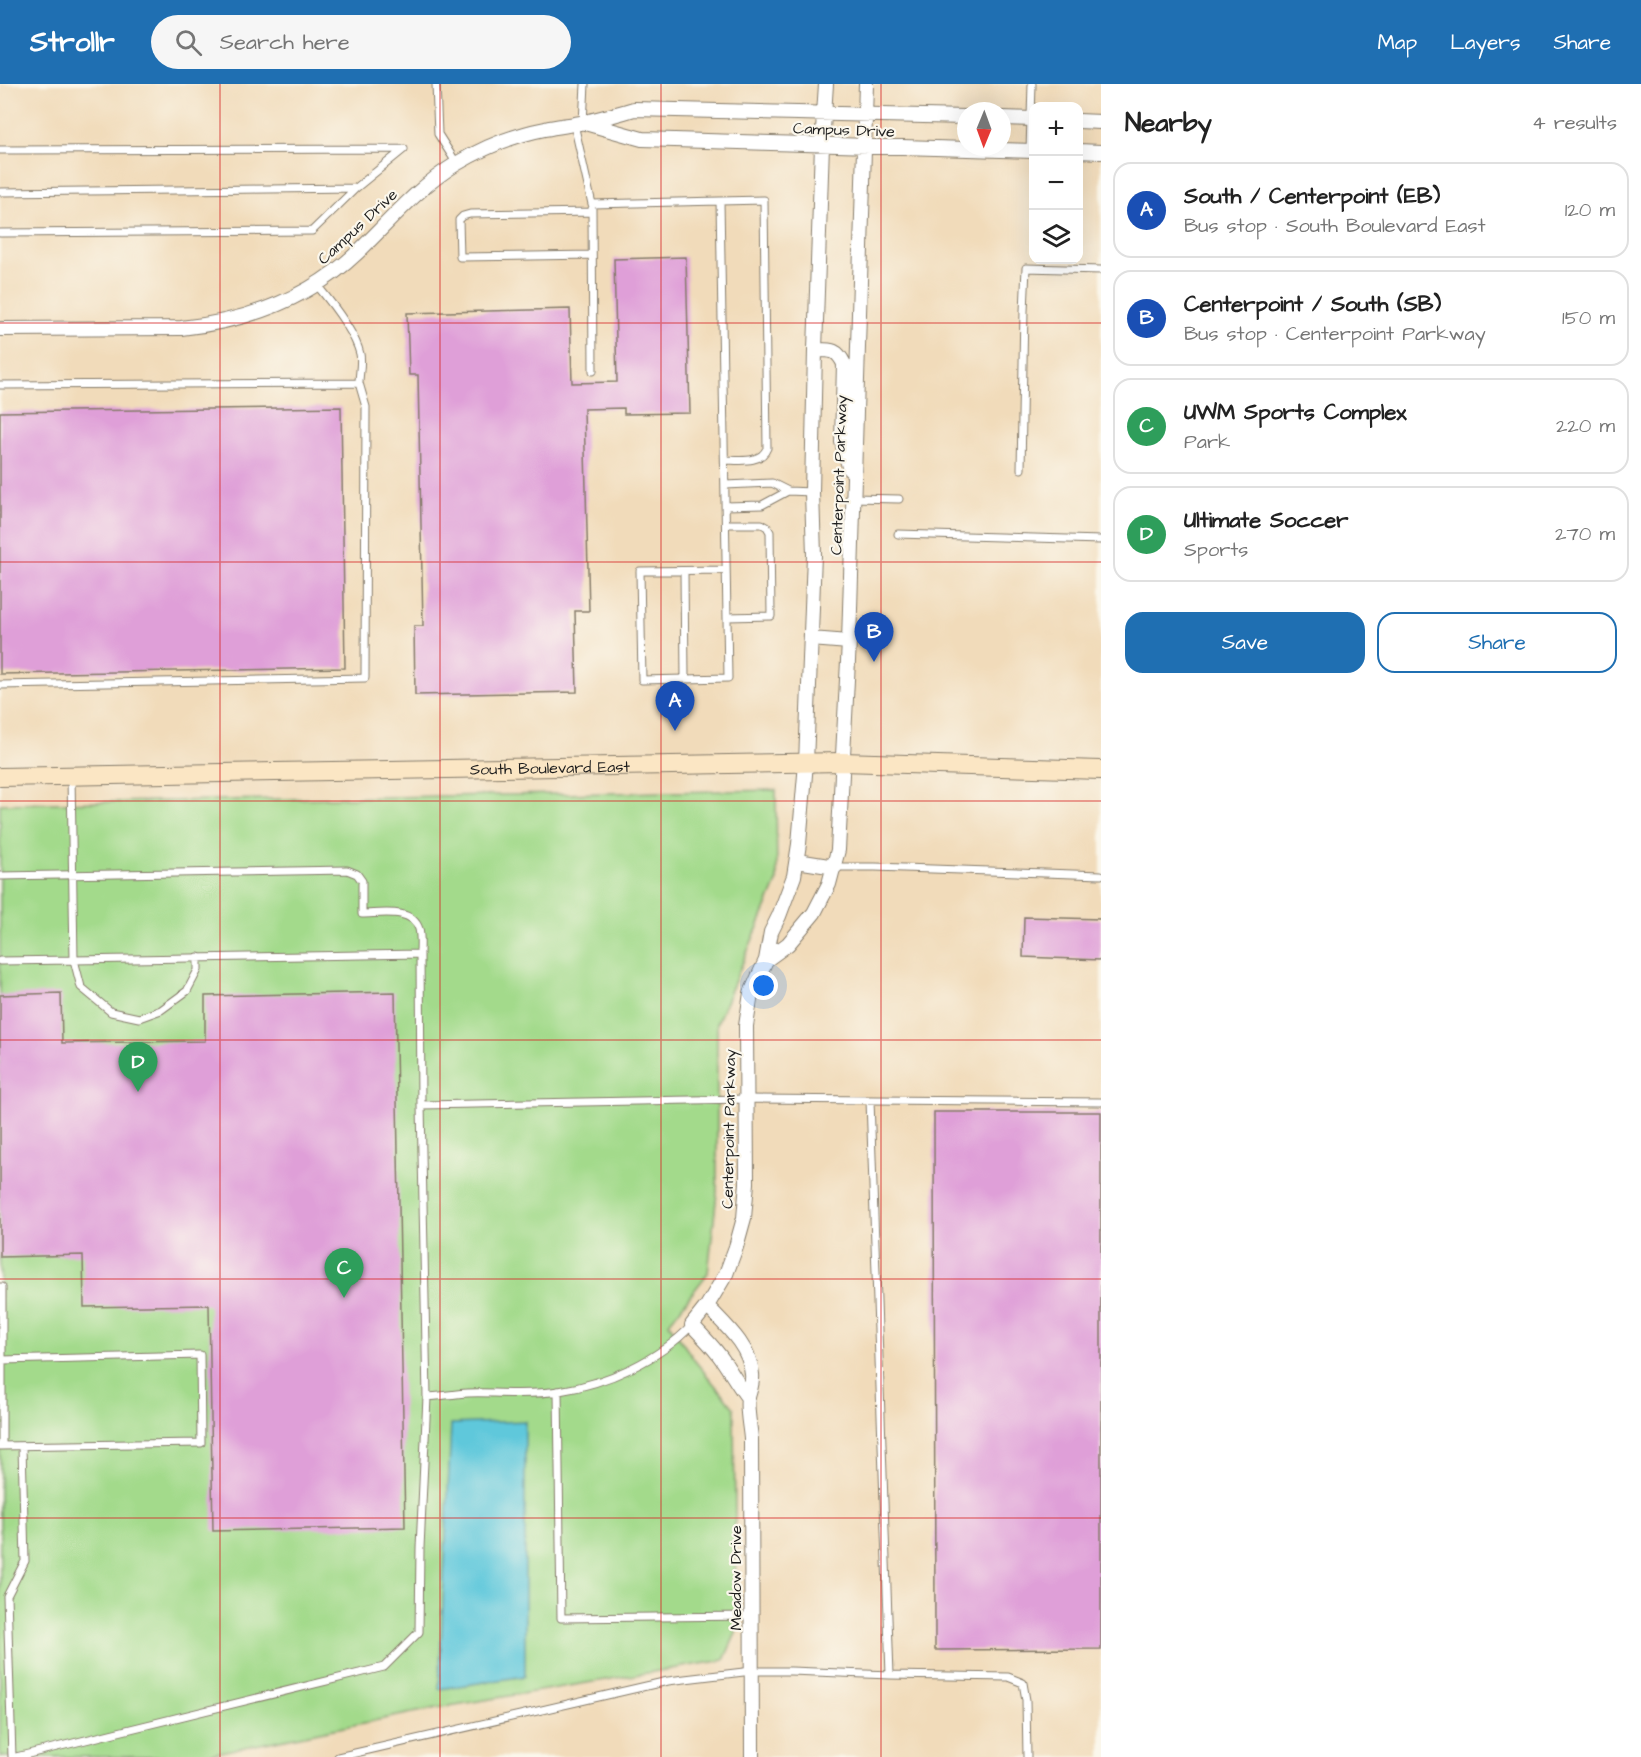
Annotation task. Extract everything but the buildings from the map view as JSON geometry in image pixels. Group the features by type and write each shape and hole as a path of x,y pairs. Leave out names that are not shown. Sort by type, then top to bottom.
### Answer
{"street":[{"name":"Centerpoint Parkway","path":"692,1325 707,1306 730,1265 744,1218 747,1183 747,1011 754,984 766,960 771,932 786,899 797,861 806,763 811,639 814,555 812,492 815,350 826,84"},
{"name":"Centerpoint Parkway","path":"766,960 788,944 814,913 835,867 840,832 849,642 866,84"},
{"name":"Campus Drive","path":"0,329 152,329 209,325 265,310 292,298 340,267 438,175 492,146 543,129 578,124 634,109 957,117"},
{"path":"1011,118 1029,118"},
{"path":"1083,121 1101,122"},
{"name":"Campus Drive","path":"578,124 642,140 1029,151"},
{"path":"1083,151 1101,152"},
{"path":"815,350 830,350 839,355 844,364 842,442 854,491"},
{"path":"811,639 849,642"},
{"name":"South Boulevard East","path":"0,777 843,762 1101,770"},
{"path":"797,861 835,867"},
{"name":"Meadow Drive","path":"707,1306 737,1339 749,1361 753,1381 748,1398 751,1439 752,1757"},
{"path":"692,1325 712,1345 748,1398"}],"lane":[{"path":"436,84 438,134 457,164"},
{"path":"585,84 578,124 592,208 593,371"},
{"path":"1032,84 1032,102"},
{"path":"0,150 404,149 356,188 312,231 0,233"},
{"path":"0,192 356,188"},
{"path":"592,255 460,257 459,220 470,214 764,200 767,448 765,455 759,459 725,460"},
{"path":"720,201 728,678 642,680 640,572 726,570"},
{"path":"1021,469 1026,268 1101,270"},
{"path":"0,686 365,678 366,406 359,382 360,355 355,340 334,306 316,284"},
{"path":"0,385 359,382"},
{"path":"725,485 772,483 788,491 812,492"},
{"path":"726,506 762,505 788,491"},
{"path":"854,491 899,499"},
{"path":"726,524 762,524 770,532 771,616 728,617"},
{"path":"898,534 1101,540"},
{"path":"684,571 686,679"},
{"path":"71,776 74,960 81,987 111,1012 139,1018 161,1010 187,991 198,970 198,957"},
{"path":"835,867 1101,874"},
{"path":"0,876 347,870 357,874 362,881 362,914 402,914 414,919 419,930 420,954 427,1397 420,1548 419,1632 384,1667 14,1757 7,1596 25,1561 22,1446"},
{"path":"0,961 420,954"},
{"path":"421,1105 746,1099 1101,1102"},
{"path":"870,1100 890,1675"},
{"path":"0,1287 2,1287 1,1446 201,1443 200,1355 2,1360"},
{"path":"427,1397 466,1393 558,1391 578,1388 626,1371 657,1354 681,1337 692,1325"},
{"path":"558,1391 561,1618 752,1616"},
{"path":"338,1757 668,1681 752,1671 791,1671 1008,1677 1023,1683 1026,1700 1027,1757"}],"green space":[{"path":"776,790 777,882 717,1023 717,1193 708,1273 669,1323 695,1361 734,1408 736,1633 724,1660 437,1708 196,1757 0,1757 0,804"}],"water":[{"path":"525,1421 525,1676 439,1689 451,1424"}],"place":[{"name":"Centerpoint / South (SB)","path":"874,662"},
{"name":"South / Centerpoint (EB)","path":"675,731"},
{"name":"Ultimate Soccer","path":"138,1092"},
{"name":"UWM Sports Complex","path":"344,1298"}]}
